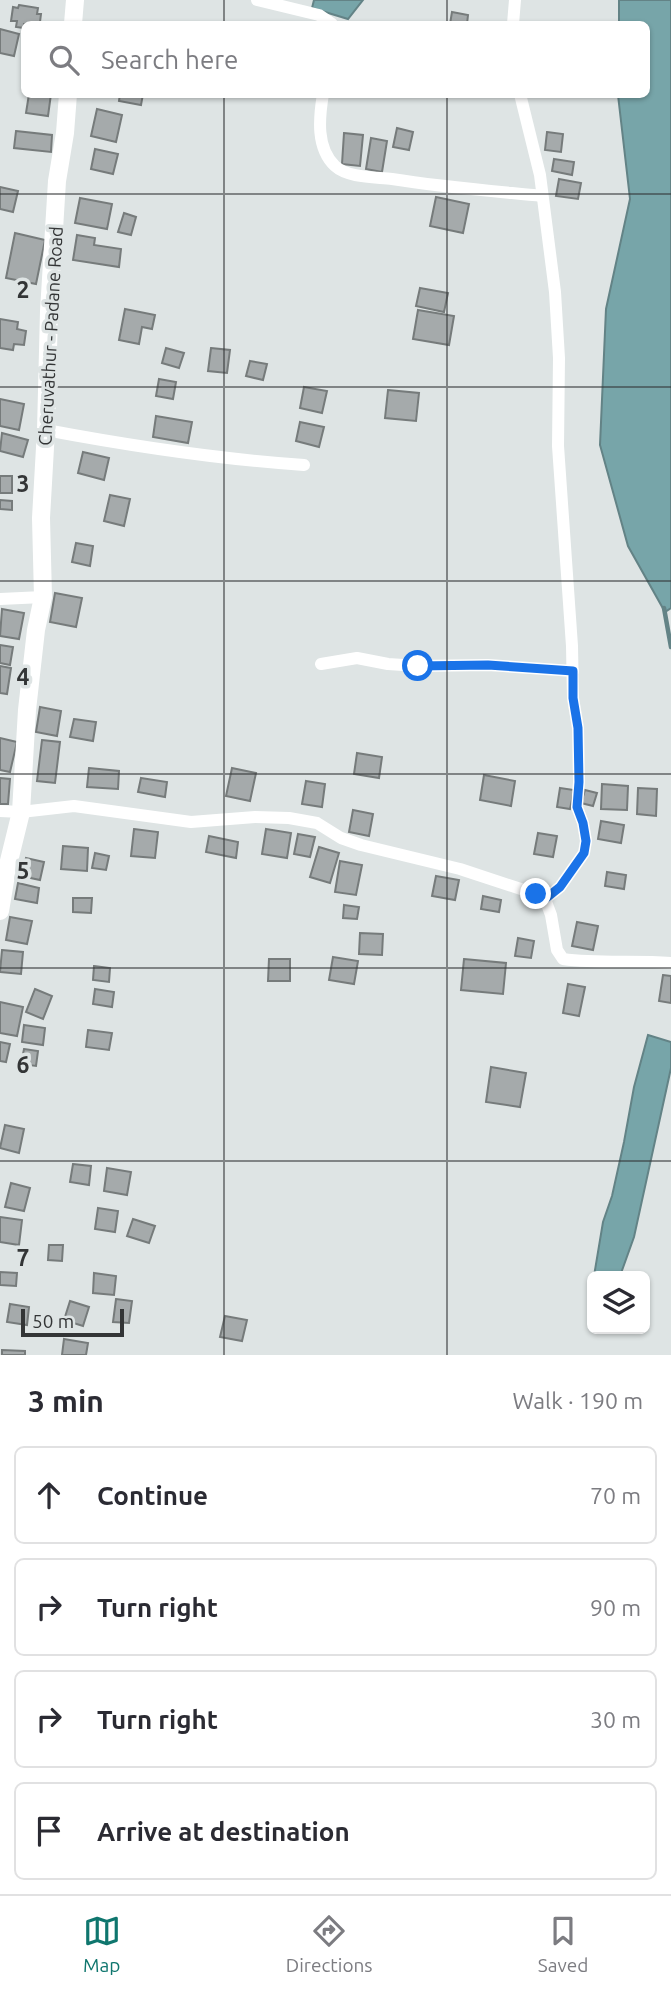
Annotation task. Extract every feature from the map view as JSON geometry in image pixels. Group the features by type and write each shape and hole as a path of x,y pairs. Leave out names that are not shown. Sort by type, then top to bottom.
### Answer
{"main road":[{"path":"73,21 75,0"},
{"name":"Cheruvathur - Padane Road","path":"0,911 21,812 27,710 36,630 43,597 41,518 49,311 57,181 68,98"}],"street":[{"path":"257,0 319,15 328,21"},
{"path":"513,21 514,0"},
{"path":"322,98 319,114 322,148 335,167 350,174 442,187 542,196"},
{"path":"521,98 540,175 556,305 559,358 558,446 573,698 578,728 577,807 586,841 584,853 560,887 545,899"},
{"path":"46,430 223,458 304,465"},
{"path":"0,599 43,597"},
{"path":"321,664 357,659 418,666 488,665 573,671"},
{"path":"0,811 21,812 74,806 191,822 255,817 317,822 341,838 460,869 545,899 551,915 557,950 563,959 671,963"}],"water":[{"path":"314,0 363,0 348,19 312,8"},
{"path":"619,0 671,0 671,608 665,612 628,546 600,445 606,309 630,199 618,98 650,98 650,21 619,21"},
{"path":"648,1035 671,1042 671,1068 634,1237 622,1271 595,1271 603,1222 612,1196 634,1087"}],"building":[{"path":"19,5 38,8 40,21 21,21 21,28 16,27 17,21 11,21 13,7 18,8"},
{"path":"452,12 468,15 467,21 450,21"},
{"path":"0,29 19,34 14,56 0,53"},
{"path":"28,98 50,98 48,116 26,113"},
{"path":"119,98 142,98 141,105 119,101"},
{"path":"97,109 122,115 116,142 91,136"},
{"path":"397,128 413,132 409,150 393,147"},
{"path":"16,131 52,135 51,152 14,148"},
{"path":"547,132 563,134 561,152 545,150"},
{"path":"344,133 363,135 360,166 342,164"},
{"path":"371,138 387,141 382,172 366,169"},
{"path":"95,149 118,154 113,174 91,169"},
{"path":"554,159 574,162 572,175 552,171"},
{"path":"559,179 581,183 578,199 556,196"},
{"path":"0,187 18,191 13,212 0,209"},
{"path":"436,197 469,204 463,233 430,226"},
{"path":"80,198 112,204 107,229 75,223"},
{"path":"124,213 136,217 131,235 118,232"},
{"path":"15,233 45,240 36,284 6,278"},
{"path":"77,235 95,238 94,245 121,249 119,267 73,260"},
{"path":"420,288 448,293 444,312 416,306"},
{"path":"125,309 155,315 152,329 142,327 139,344 119,340"},
{"path":"418,310 454,316 449,345 413,339"},
{"path":"0,319 18,322 17,329 26,331 24,345 14,344 13,350 0,348"},
{"path":"166,348 184,353 179,368 162,363"},
{"path":"211,348 230,350 227,373 208,371"},
{"path":"250,361 267,364 263,380 246,376"},
{"path":"159,379 176,382 173,399 156,396"},
{"path":"304,387 327,391 322,413 300,408"},
{"path":"388,390 419,393 416,421 385,418"},
{"path":"0,399 24,404 19,430 0,426"},
{"path":"156,416 192,422 188,443 153,437"},
{"path":"300,422 324,427 319,447 296,441"},
{"path":"2,433 28,440 23,457 0,451"},
{"path":"83,452 109,458 104,480 78,473"},
{"path":"0,476 12,476 12,493 0,493"},
{"path":"110,495 130,499 124,526 104,521"},
{"path":"0,500 12,501 12,510 0,509"},
{"path":"76,543 93,546 90,566 72,562"},
{"path":"55,593 82,598 76,627 50,622"},
{"path":"2,609 24,613 19,639 0,636"},
{"path":"0,645 13,647 10,665 0,663"},
{"path":"0,666 11,668 7,694 0,693"},
{"path":"40,707 61,711 57,736 36,732"},
{"path":"74,719 96,722 93,741 70,737"},
{"path":"0,738 17,742 10,772 0,770"},
{"path":"42,740 60,742 55,783 37,781"},
{"path":"357,753 382,757 379,778 354,774"},
{"path":"89,768 119,771 118,789 87,787"},
{"path":"232,768 256,773 250,801 226,796"},
{"path":"484,775 515,781 511,806 480,800"},
{"path":"0,778 10,779 8,804 0,804"},
{"path":"141,778 167,782 165,797 138,792"},
{"path":"306,781 325,784 322,807 302,804"},
{"path":"602,784 628,786 627,810 601,809"},
{"path":"560,788 574,790 570,809 557,807"},
{"path":"638,788 657,789 656,816 637,814"},
{"path":"585,790 597,793 593,806 581,803"},
{"path":"353,810 373,814 369,836 349,832"},
{"path":"601,821 624,825 621,843 598,839"},
{"path":"134,829 158,832 155,858 131,856"},
{"path":"266,829 291,833 287,858 262,854"},
{"path":"538,833 557,836 553,857 534,854"},
{"path":"298,834 315,837 310,857 294,854"},
{"path":"209,836 238,842 236,858 206,852"},
{"path":"63,846 88,848 87,871 61,869"},
{"path":"319,847 339,853 330,883 310,877"},
{"path":"95,853 109,856 106,870 92,868"},
{"path":"26,858 44,862 40,880 21,876"},
{"path":"340,861 362,865 356,895 335,892"},
{"path":"607,872 626,875 624,889 605,886"},
{"path":"436,876 459,880 455,900 432,896"},
{"path":"18,883 39,888 37,903 15,899"},
{"path":"483,896 501,900 499,912 481,909"},
{"path":"73,898 92,898 91,913 73,912"},
{"path":"344,905 359,907 357,919 343,918"},
{"path":"10,917 32,921 27,944 6,940"},
{"path":"577,922 598,926 593,950 572,946"},
{"path":"360,933 383,934 382,955 359,954"},
{"path":"518,938 534,941 531,958 515,956"},
{"path":"2,950 23,952 21,974 0,972"},
{"path":"333,957 358,961 354,984 329,980"},
{"path":"269,959 290,959 290,981 268,981"},
{"path":"464,959 506,963 503,994 461,990"},
{"path":"94,966 110,968 109,982 93,980"},
{"path":"663,975 671,976 671,1003 659,1001"},
{"path":"568,984 585,987 579,1016 563,1013"},
{"path":"35,989 52,996 43,1019 26,1012"},
{"path":"95,989 114,992 112,1007 93,1004"},
{"path":"0,1002 23,1007 17,1036 0,1033"},
{"path":"24,1025 45,1028 43,1045 22,1042"},
{"path":"88,1030 112,1033 109,1050 86,1047"},
{"path":"0,1042 10,1044 6,1062 0,1061"},
{"path":"24,1049 38,1051 36,1066 21,1064"},
{"path":"491,1067 526,1073 520,1107 486,1102"},
{"path":"5,1125 24,1129 19,1153 0,1148"},
{"path":"73,1164 91,1166 89,1185 70,1182"},
{"path":"107,1168 131,1172 127,1195 104,1191"},
{"path":"11,1183 30,1188 24,1211 5,1207"},
{"path":"98,1208 118,1211 115,1232 95,1229"},
{"path":"0,1217 22,1220 19,1245 0,1242"},
{"path":"133,1219 155,1226 149,1243 127,1236"},
{"path":"49,1245 63,1245 62,1261 48,1260"},
{"path":"0,1272 17,1273 16,1286 0,1285"},
{"path":"94,1273 116,1276 114,1295 93,1293"},
{"path":"116,1299 132,1301 129,1323 113,1322"},
{"path":"70,1301 89,1307 83,1326 64,1320"},
{"path":"10,1304 29,1307 27,1325 7,1322"},
{"path":"225,1316 247,1320 242,1341 220,1337"},
{"path":"64,1339 88,1343 86,1355 62,1355"},
{"path":"2,1350 25,1351 25,1355 2,1355"}],"waterway":[{"path":"664,608 671,647"}],"route":[{"path":"418,666 488,665 573,671 573,698 578,728 577,807 586,841 584,853 560,887 545,899 536,894"}]}
